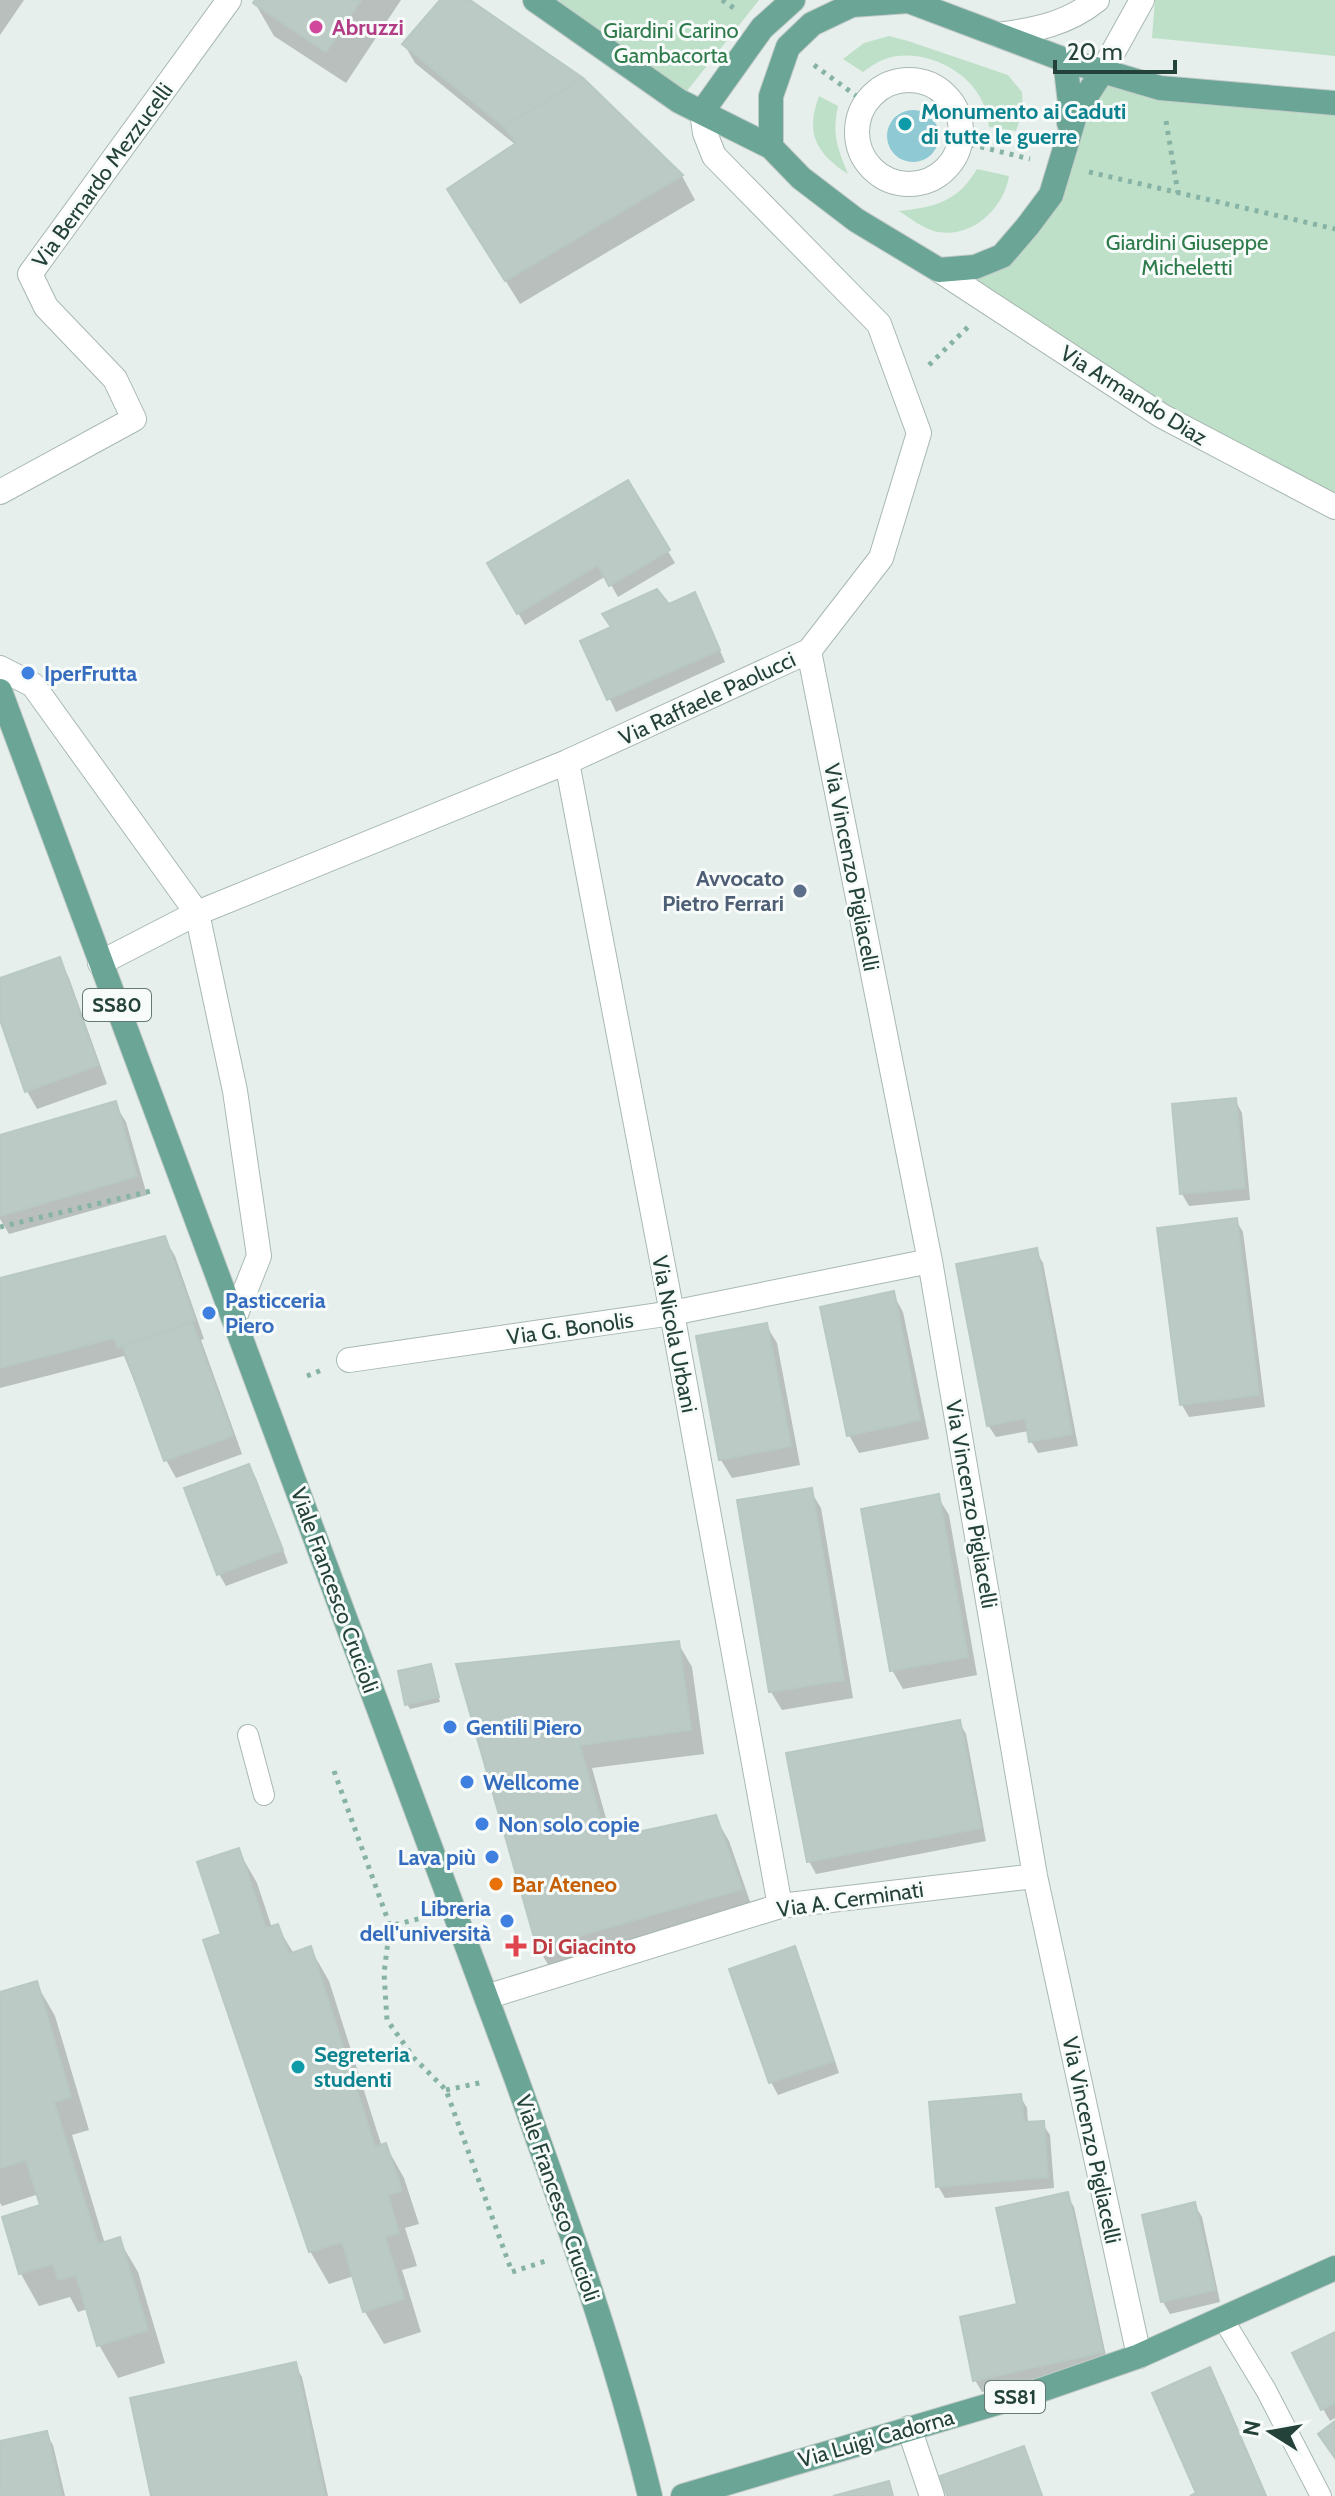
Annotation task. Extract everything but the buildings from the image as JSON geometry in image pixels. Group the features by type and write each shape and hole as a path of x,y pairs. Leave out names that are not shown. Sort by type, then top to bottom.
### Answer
{"main road":[{"path":"535,0 679,101 771,147 801,178 856,220 939,270 975,267 1002,256 1027,227 1051,195 1076,112 1102,72"},
{"path":"702,112 762,28 793,0"},
{"path":"771,147 771,96 788,47 812,24 852,5 907,1 1065,60 1160,88 1335,103"},
{"path":"1065,60 1070,103 1068,133"},
{"name":"Viale Francesco Crucioli","path":"0,691 486,1997 577,2250 619,2378 650,2496"},
{"name":"Via Luigi Cadorna","path":"683,2496 1041,2390 1139,2356 1335,2268"}],"street":[{"name":"Via Bernardo Mezzucelli","path":"0,492 134,419 115,379 46,307 30,274 229,0"},
{"path":"998,35 1055,25 1082,12 1097,0"},
{"path":"1102,72 1142,0"},
{"path":"912,80 930,84 945,93 955,107 961,124 961,142 955,158 930,181 914,185 897,184 881,177 868,166 860,152 857,135 859,118 866,103 878,90 894,82 912,80"},
{"name":"Via Raffaele Paolucci","path":"100,963 197,913 567,762 809,651 881,558 919,433 879,324 714,156 705,133 702,112"},
{"name":"Via Armando Diaz","path":"939,270 1162,416 1335,507"},
{"name":"Via Vincenzo Pigliacelli","path":"809,651 930,1261 1035,1876 1139,2356"},
{"path":"0,668 33,685 197,913 235,1091 259,1256 234,1319"},
{"name":"Via Nicola Urbani","path":"567,762 780,1906"},
{"name":"Via G. Bonolis","path":"349,1360 672,1313 930,1261"},
{"name":"Via A. Cerminati","path":"486,1997 780,1906 1035,1876"},
{"path":"909,2428 932,2496"}],"lane":[{"path":"248,1735 264,1795"},
{"path":"1223,2319 1266,2390 1321,2496"}],"path":[{"path":"810,62 866,103"},
{"path":"1160,88 1178,193"},
{"path":"961,142 1032,159"},
{"path":"1060,166 1335,229"},
{"path":"903,390 991,304"},
{"path":"0,1227 185,1183"},
{"path":"334,1771 390,1926 384,1973 387,2020 414,2058 446,2090 512,2272 577,2250"},
{"path":"390,1926 454,1909"}],"green space":[{"name":"Giardini Carino Gambacorta","path":"535,0 759,0 679,101"},
{"path":"1155,0 1335,0 1335,56 1152,38"},
{"path":"889,36 1008,75 1022,92 1023,110 1016,131 989,127 985,108 970,83 958,73 930,59 899,56 882,60 863,72 843,59 864,43"},
{"name":"Giardini Giuseppe Micheletti","path":"1102,72 1335,103 1335,506 939,270 975,267 1027,227"},
{"path":"819,96 838,106 835,125 837,141 848,174 828,158 816,141 813,121"},
{"path":"977,169 1009,176 1001,199 975,225 951,233 938,232 899,211 944,201 962,189"}],"water":[{"path":"913,110 931,118 939,136 931,154 913,162 895,154 887,136 895,118"}],"place":[{"name":"Abruzzi","path":"316,27"},
{"name":"Monumento ai Caduti di tutte le guerre","path":"905,124"},
{"name":"IperFrutta","path":"28,673"},
{"name":"Avvocato Pietro Ferrari","path":"800,891"},
{"name":"Pasticceria Piero","path":"209,1313"},
{"name":"Gentili Piero","path":"450,1727"},
{"name":"Wellcome","path":"467,1782"},
{"name":"Non solo copie","path":"482,1824"},
{"name":"Lava più","path":"492,1857"},
{"name":"Bar Ateneo","path":"496,1884"},
{"name":"Libreria dell'università","path":"507,1921"},
{"name":"Di Giacinto","path":"516,1946"},
{"name":"Segreteria studenti","path":"298,2067"}]}
